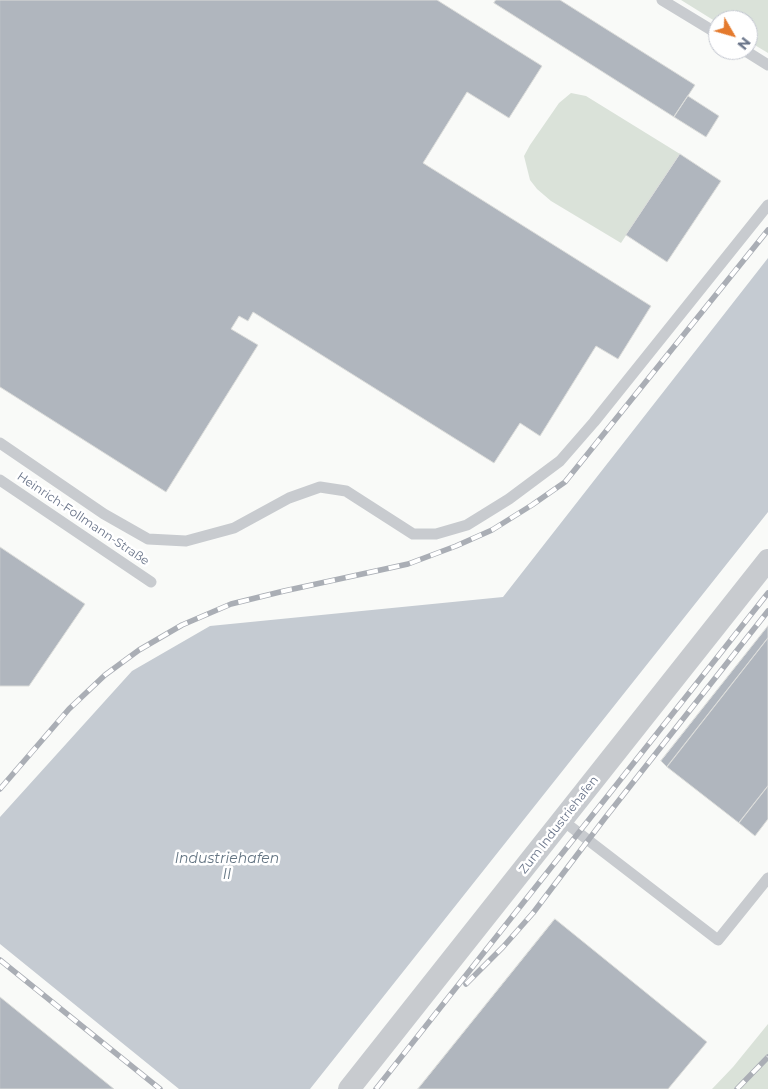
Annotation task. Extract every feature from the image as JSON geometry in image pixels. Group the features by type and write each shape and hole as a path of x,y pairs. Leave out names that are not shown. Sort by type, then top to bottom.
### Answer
{"street":[{"name":"Zum Industriehafen","path":"349,1089 768,560"}],"lane":[{"path":"662,0 708,28"},
{"path":"0,443 104,514 148,539 186,541 234,528 290,498 320,488 346,491 413,534 436,534 467,524 509,499 560,461 594,422 768,205"},
{"name":"Heinrich-Follmann-Straße","path":"0,480 151,582"},
{"path":"562,820 718,940 768,878"}],"shaded area":[{"path":"681,0 768,0 768,53 758,47 758,10 708,10 708,17"},
{"path":"571,93 586,96 680,154 621,243 551,201 530,180 524,156 559,103"},
{"path":"768,1024 768,1089 712,1089 733,1067"}],"water":[{"name":"Industriehafen II","path":"768,258 768,512 310,1089 179,1089 0,944 0,817 132,671 210,626 503,597"}],"building":[{"path":"0,0 437,0 542,66 509,118 467,92 423,163 651,306 618,359 596,346 540,436 520,423 494,463 253,312 248,321 239,316 231,329 258,345 166,492 0,387"},
{"path":"496,0 560,0 695,85 674,117 494,3"},
{"path":"688,96 719,116 706,137 674,117"},
{"path":"680,154 721,181 667,262 626,235"},
{"path":"0,547 85,604 29,686 0,686"},
{"path":"768,626 768,638 667,767 661,761"},
{"path":"768,638 768,786 739,823 667,767"},
{"path":"768,786 768,819 755,836 739,823"},
{"path":"555,919 707,1042 668,1089 418,1089"},
{"path":"0,997 114,1089 0,1089"}],"railway":[{"path":"0,789 69,709 105,675 139,650 182,625 231,604 408,564 492,530 565,482 768,230"},
{"path":"376,1089 768,593"},
{"path":"466,984 503,947 533,913 605,818 768,611"},
{"path":"0,960 160,1089"},
{"path":"737,1089 768,1057"}]}
